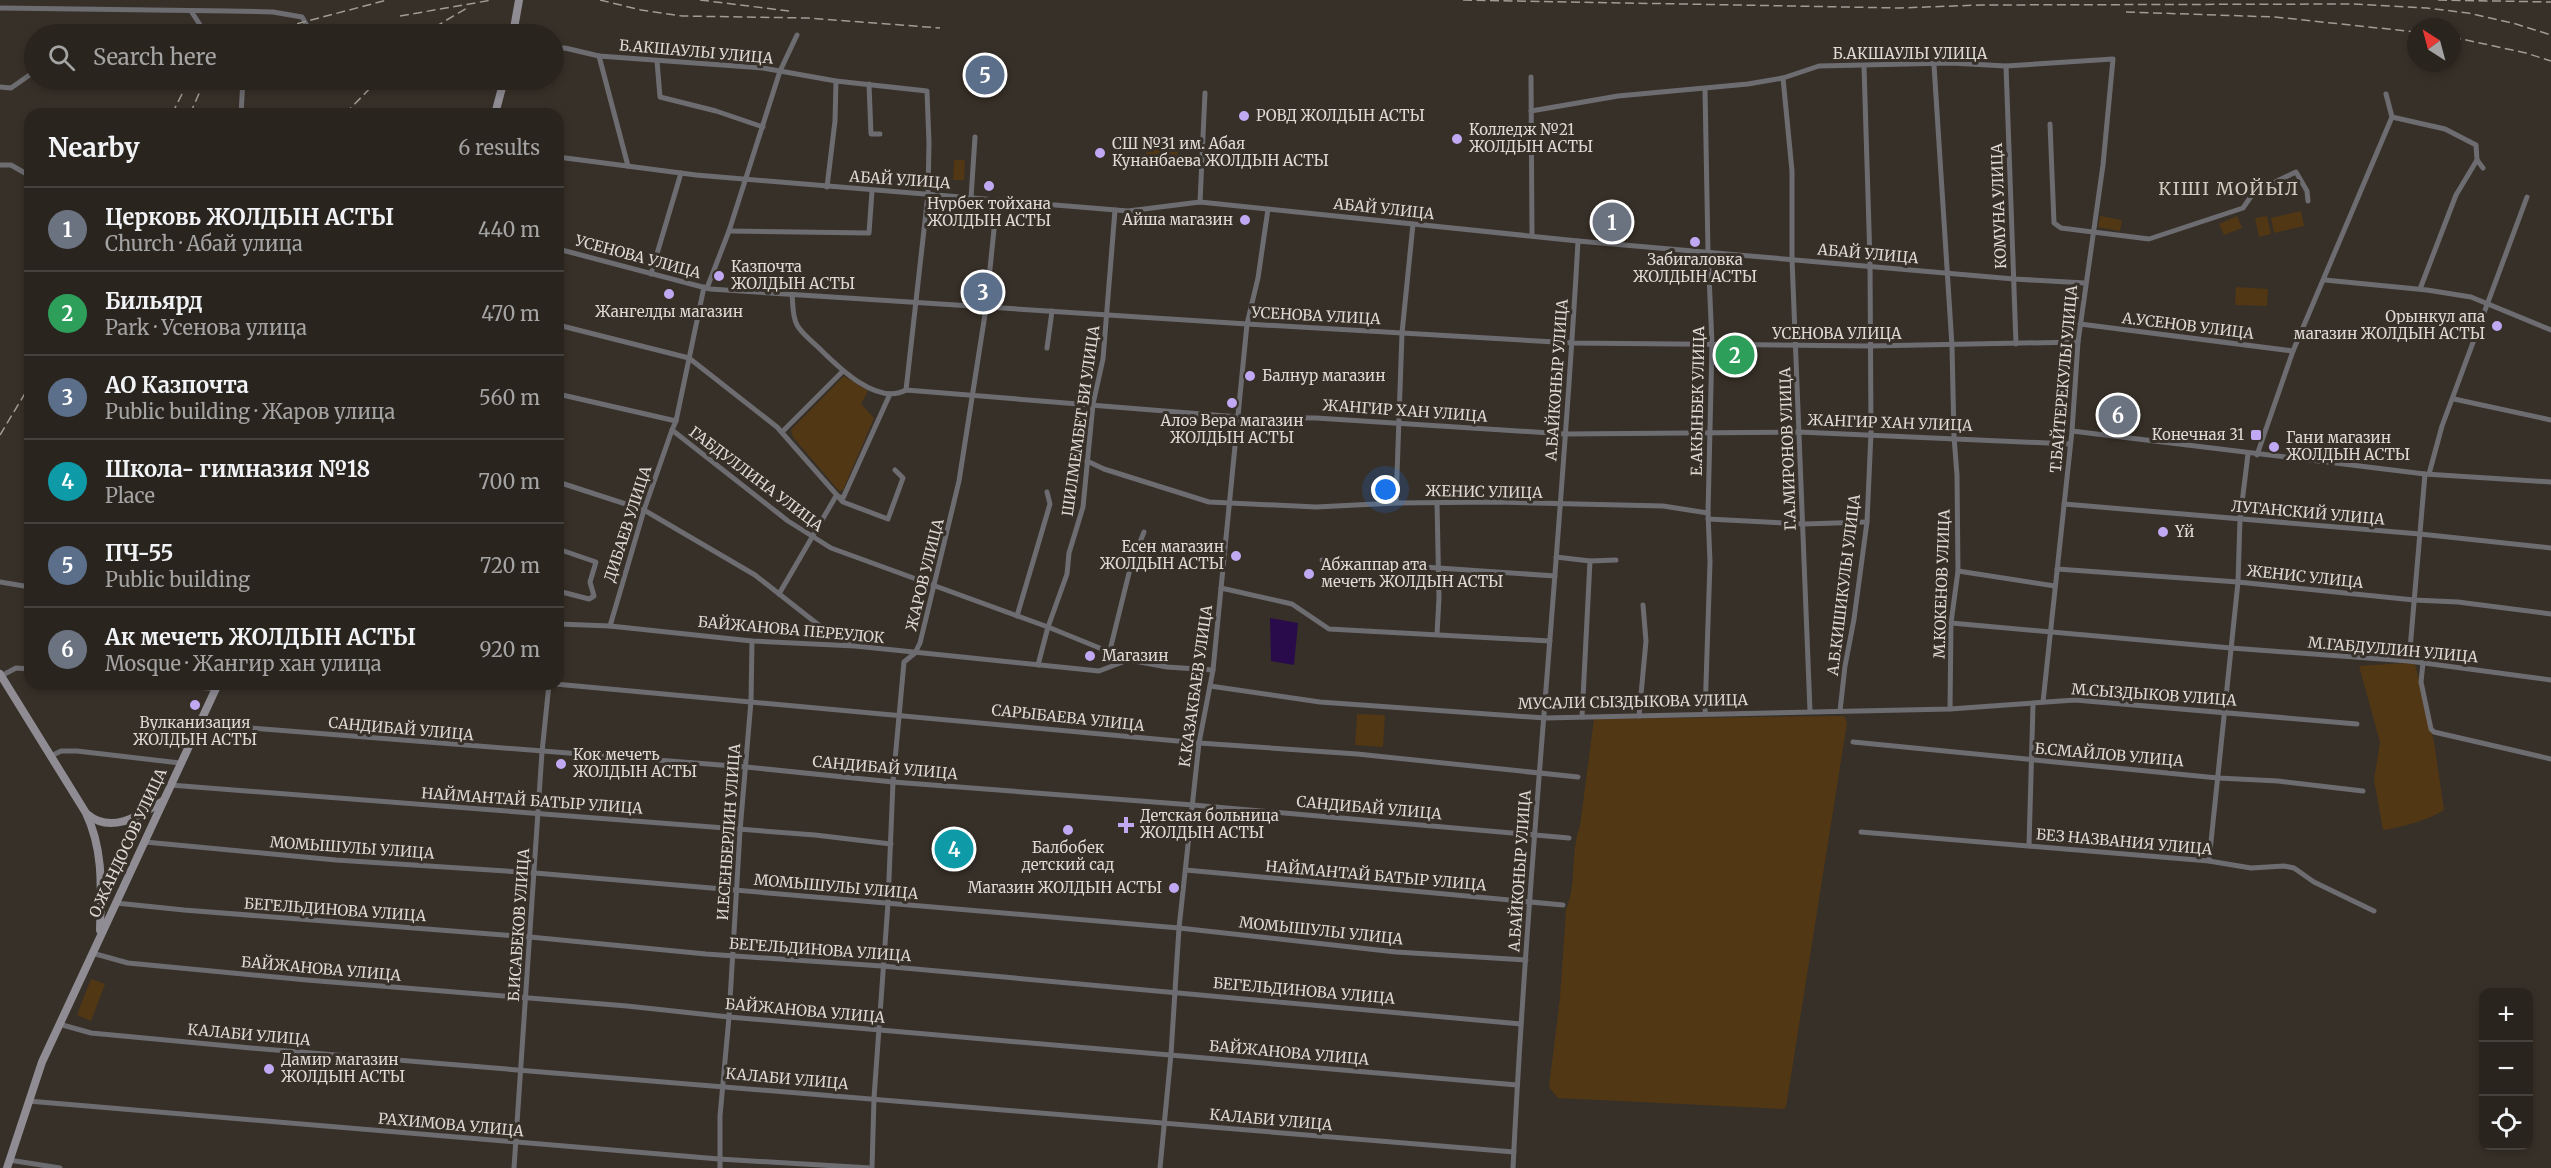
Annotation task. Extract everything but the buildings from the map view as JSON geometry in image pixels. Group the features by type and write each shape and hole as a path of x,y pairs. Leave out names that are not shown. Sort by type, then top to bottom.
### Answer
{"main road":[{"path":"515,24 519,0"},
{"path":"497,108 501,90"},
{"path":"0,675 86,813 93,828 101,868 103,894 100,934 59,1024 28,1101 8,1164"},
{"name":"О.ЖАНДОСОВ УЛИЦА","path":"100,934 215,690"},
{"path":"86,813 102,823 118,824 163,801"}],"street":[{"path":"0,8 153,9 284,14 302,17 306,24"},
{"path":"191,11 199,24"},
{"path":"676,421 705,287 729,231 780,71 797,35"},
{"name":"Б.АКШАУЛЫ УЛИЦА","path":"564,48 599,56 780,71 836,81 927,91 930,143 928,194"},
{"path":"599,56 628,166"},
{"name":"Б.АКШАУЛЫ УЛИЦА","path":"1531,111 1618,96 1706,89 1783,78 1820,66 1952,63 2006,66 2113,59"},
{"name":"Т.БАЙТЕРЕКУЛЫ УЛИЦА","path":"2043,702 2072,431 2078,342 2103,165 2113,59"},
{"path":"657,61 660,97 716,111 763,127"},
{"name":"М.КОКЕНОВ УЛИЦА","path":"1934,65 1952,346 1957,475 1958,572 1951,623 1950,709"},
{"name":"А.Б.КИШИКУЛЫ УЛИЦА","path":"1840,711 1867,522 1871,433 1870,266 1864,66"},
{"name":"КОМУНА УЛИЦА","path":"2006,66 2016,344"},
{"path":"1531,77 1532,236"},
{"name":"Г.А.МИРОНОВ УЛИЦА","path":"1783,78 1791,171 1792,259 1810,711"},
{"path":"0,87 11,88 24,79"},
{"path":"827,187 835,121 836,81"},
{"path":"869,84 871,134 880,135"},
{"name":"Е.АКЫНБЕК УЛИЦА","path":"1706,89 1708,252 1712,344 1706,714"},
{"path":"241,108 242,90"},
{"path":"1200,202 1205,93"},
{"path":"2257,455 2293,351 2325,280 2392,117 2386,94"},
{"path":"2392,117 2445,129 2476,146 2477,160 2483,168"},
{"path":"2050,124 2054,223 2061,228 2149,239 2243,208 2254,192 2296,172 2307,191 2308,201"},
{"path":"971,198 975,137"},
{"name":"АБАЙ УЛИЦА","path":"564,158 681,173 827,187 1128,211 1200,202 1578,241 2014,279 2085,283"},
{"path":"2420,289 2456,195 2477,160"},
{"path":"0,165 11,165 24,173"},
{"path":"651,274 681,173"},
{"path":"729,231 869,233 872,191"},
{"path":"906,390 928,194"},
{"path":"2409,661 2427,474 2442,426 2454,399 2487,302 2527,197"},
{"name":"ЖАРОВ УЛИЦА","path":"872,1168 878,1029 904,662 915,653 920,643 959,481 986,308 998,200"},
{"name":"К.КАЗАКБАЕВ УЛИЦА","path":"1160,1168 1171,1054 1179,928 1199,743 1213,669 1247,324 1258,278 1268,209"},
{"name":"ШИЛМЕМБЕТ БИ УЛИЦА","path":"1038,665 1048,627 1067,574 1069,553 1083,507 1092,404 1103,359 1115,210"},
{"path":"1396,503 1402,333 1413,224"},
{"name":"А.БАЙКОНЫР УЛИЦА","path":"1513,1168 1529,902 1573,343 1578,241"},
{"name":"УСЕНОВА УЛИЦА","path":"564,251 705,287 986,308 1247,324 1573,343 1952,346 2078,342"},
{"path":"2325,280 2420,289 2487,302 2551,330"},
{"path":"792,293 797,325 843,371 861,384 890,394 843,498 836,496"},
{"path":"1047,348 1052,311"},
{"name":"А.УСЕНОВ УЛИЦА","path":"2080,324 2293,351"},
{"path":"564,327 689,358 782,432 843,502 888,519 903,478 895,470"},
{"path":"782,432 843,371"},
{"name":"ЖАНГИР ХАН УЛИЦА","path":"890,394 906,390 1239,417 1399,422 1565,434 1871,433 2070,444"},
{"name":"ГАБДУЛЛИНА УЛИЦА","path":"564,395 676,421 672,430 812,538 831,548 1048,627 1109,654 1129,660"},
{"path":"2454,399 2551,420"},
{"name":"ДИБАЕВ УЛИЦА","path":"610,626 644,510 672,430"},
{"path":"2072,431 2427,474 2551,482"},
{"path":"2209,861 2232,648 2238,582 2240,519 2248,454"},
{"name":"ЖЕНИС УЛИЦА","path":"1087,461 1104,469 1209,502 1316,507 1497,502 1663,506 1708,516 1804,524 1867,522"},
{"path":"564,484 644,510 754,575 820,626 855,646"},
{"path":"1017,616 1050,504 1047,492"},
{"path":"779,594 836,496"},
{"path":"1437,503 1439,598 1437,634"},
{"name":"ЛУГАНСКИЙ УЛИЦА","path":"2064,504 2420,534 2551,549"},
{"path":"1109,654 1131,565 1144,532"},
{"name":"ДИБАЕВ УЛИЦА","path":"564,551 596,562 590,582 594,596 589,599 564,593"},
{"path":"1556,557 1590,561 1616,560"},
{"path":"1322,560 1555,576"},
{"path":"1582,717 1590,561"},
{"name":"ЖЕНИС УЛИЦА","path":"2057,569 2238,582 2414,600 2458,602 2551,614"},
{"path":"1958,572 2055,586"},
{"path":"0,582 24,586"},
{"path":"1221,588 1292,604 1329,629 1550,641"},
{"path":"1639,716 1646,641 1643,605"},
{"name":"М.ГАБДУЛЛИН УЛИЦА","path":"1951,623 2409,661 2551,680"},
{"name":"БАЙЖАНОВА ПЕРЕУЛОК","path":"564,624 610,626 752,641 855,646 1099,670 1129,660"},
{"name":"И.ЕСЕНБЕРЛИН УЛИЦА","path":"720,1168 720,1116 751,701 752,641"},
{"path":"1129,660 1167,667 1213,669"},
{"path":"2423,663 2421,682 2431,729 2434,732 2551,759"},
{"path":"0,675 16,668 24,669"},
{"name":"САРЫБАЕВА УЛИЦА","path":"564,685 1199,743 1357,754 1578,777"},
{"name":"МУСАЛИ СЫЗДЫКОВА УЛИЦА","path":"1210,686 1320,702 1545,718 1950,709"},
{"name":"Б.ИСАБЕКОВ УЛИЦА","path":"514,1168 542,752 548,690"},
{"name":"М.СЫЗДЫКОВ УЛИЦА","path":"1950,709 2033,705 2075,700 2357,724"},
{"path":"2029,846 2033,705"},
{"name":"САНДИБАЙ УЛИЦА","path":"199,724 746,767 894,782 1569,838"},
{"name":"Б.СМАЙЛОВ УЛИЦА","path":"1853,742 2218,778 2278,781 2363,791"},
{"name":"О.ЖАНДОСОВ УЛИЦА","path":"51,756 61,751 180,763"},
{"name":"НАЙМАНТАЙ БАТЫР УЛИЦА","path":"170,785 891,844"},
{"name":"БЕЗ НАЗВАНИЯ УЛИЦА","path":"1861,832 2209,861 2251,868 2284,866 2294,868 2314,882 2374,911"},
{"name":"МОМЫШУЛЫ УЛИЦА","path":"145,842 336,860 535,873 1179,928 1396,952 1526,960"},
{"name":"НАЙМАНТАЙ БАТЫР УЛИЦА","path":"1186,870 1563,905"},
{"name":"БЕГЕЛЬДИНОВА УЛИЦА","path":"116,903 882,966 1521,1024"},
{"name":"БАЙЖАНОВА УЛИЦА","path":"92,953 128,963 307,980 1517,1085"},
{"name":"КАЛАБИ УЛИЦА","path":"59,1024 91,1033 1514,1152"},
{"name":"РАХИМОВА УЛИЦА","path":"28,1101 719,1159 872,1168"},
{"path":"8,1164 60,1168"}],"shaded area":[{"path":"1146,148 1178,149 1177,167 1146,166"},
{"path":"954,160 965,160 964,180 953,180"},
{"path":"2301,211 2304,226 2274,233 2271,218"},
{"path":"2100,216 2122,220 2120,231 2098,227"},
{"path":"2237,216 2242,228 2224,235 2219,224"},
{"path":"2267,216 2271,234 2259,237 2255,218"},
{"path":"2236,287 2268,289 2267,306 2235,305"},
{"path":"844,376 868,391 861,404 874,418 843,490 839,491 793,437 791,430"},
{"path":"1270,618 1298,623 1294,665 1271,661"},
{"path":"2415,664 2434,742 2444,810 2415,823 2383,830 2374,780 2380,742 2359,666"},
{"path":"1357,714 1385,715 1383,747 1355,745"},
{"path":"1844,716 1847,723 1786,1107 1783,1109 1558,1098 1549,1087 1560,998 1566,910 1571,890 1594,719"},
{"path":"91,979 105,984 91,1021 77,1015"}],"railway":[{"path":"296,24 387,0"},
{"path":"400,16 492,0"},
{"path":"600,0 641,10 682,16 808,18 940,28"},
{"path":"700,0 789,11"},
{"path":"1463,0 1900,8 1980,5 2353,4 2468,13 2551,35"},
{"path":"2438,0 2551,2"},
{"path":"440,24 467,8"},
{"path":"2126,12 2275,17 2407,31"},
{"path":"2461,39 2526,53 2551,61"},
{"path":"175,108 184,90"},
{"path":"193,108 201,90"},
{"path":"351,108 368,90"},
{"path":"0,435 24,395"}],"place":[{"name":"ПЧ-55","path":"985,75"},
{"name":"РОВД ЖОЛДЫН АСТЫ","path":"1244,116"},
{"name":"Колледж №21 ЖОЛДЫН АСТЫ","path":"1457,139"},
{"name":"СШ №31 им. Абая Кунанбаева ЖОЛДЫН АСТЫ","path":"1100,153"},
{"name":"Нурбек тойхана ЖОЛДЫН АСТЫ","path":"989,186"},
{"name":"Айша магазин","path":"1245,220"},
{"name":"Церковь ЖОЛДЫН АСТЫ","path":"1612,222"},
{"name":"Забигаловка ЖОЛДЫН АСТЫ","path":"1695,242"},
{"name":"Казпочта ЖОЛДЫН АСТЫ","path":"719,276"},
{"name":"АО Казпочта","path":"983,292"},
{"name":"Жангелды магазин","path":"669,294"},
{"name":"Орынкул апа магазин ЖОЛДЫН АСТЫ","path":"2497,326"},
{"name":"Бильярд","path":"1735,355"},
{"name":"Балнур магазин","path":"1250,376"},
{"name":"Алоэ Вера магазин ЖОЛДЫН АСТЫ","path":"1232,403"},
{"name":"Ак мечеть ЖОЛДЫН АСТЫ","path":"2118,415"},
{"name":"Конечная 31","path":"2256,435"},
{"name":"Гани магазин ЖОЛДЫН АСТЫ","path":"2274,447"},
{"name":"Үй","path":"2163,532"},
{"name":"Есен магазин ЖОЛДЫН АСТЫ","path":"1236,556"},
{"name":"Абжаппар ата мечеть ЖОЛДЫН АСТЫ","path":"1309,574"},
{"name":"Магазин","path":"1090,656"},
{"name":"Вулканизация ЖОЛДЫН АСТЫ","path":"195,705"},
{"name":"Кок мечеть ЖОЛДЫН АСТЫ","path":"561,764"},
{"name":"Детская больница ЖОЛДЫН АСТЫ","path":"1126,825"},
{"name":"Балбобек детский сад","path":"1068,830"},
{"name":"Школа- гимназия №18","path":"954,849"},
{"name":"Магазин ЖОЛДЫН АСТЫ","path":"1174,888"},
{"name":"Дамир магазин ЖОЛДЫН АСТЫ","path":"269,1069"}],"district":[{"name":"КІШІ МОЙЫЛ","path":"2229,189"}]}
